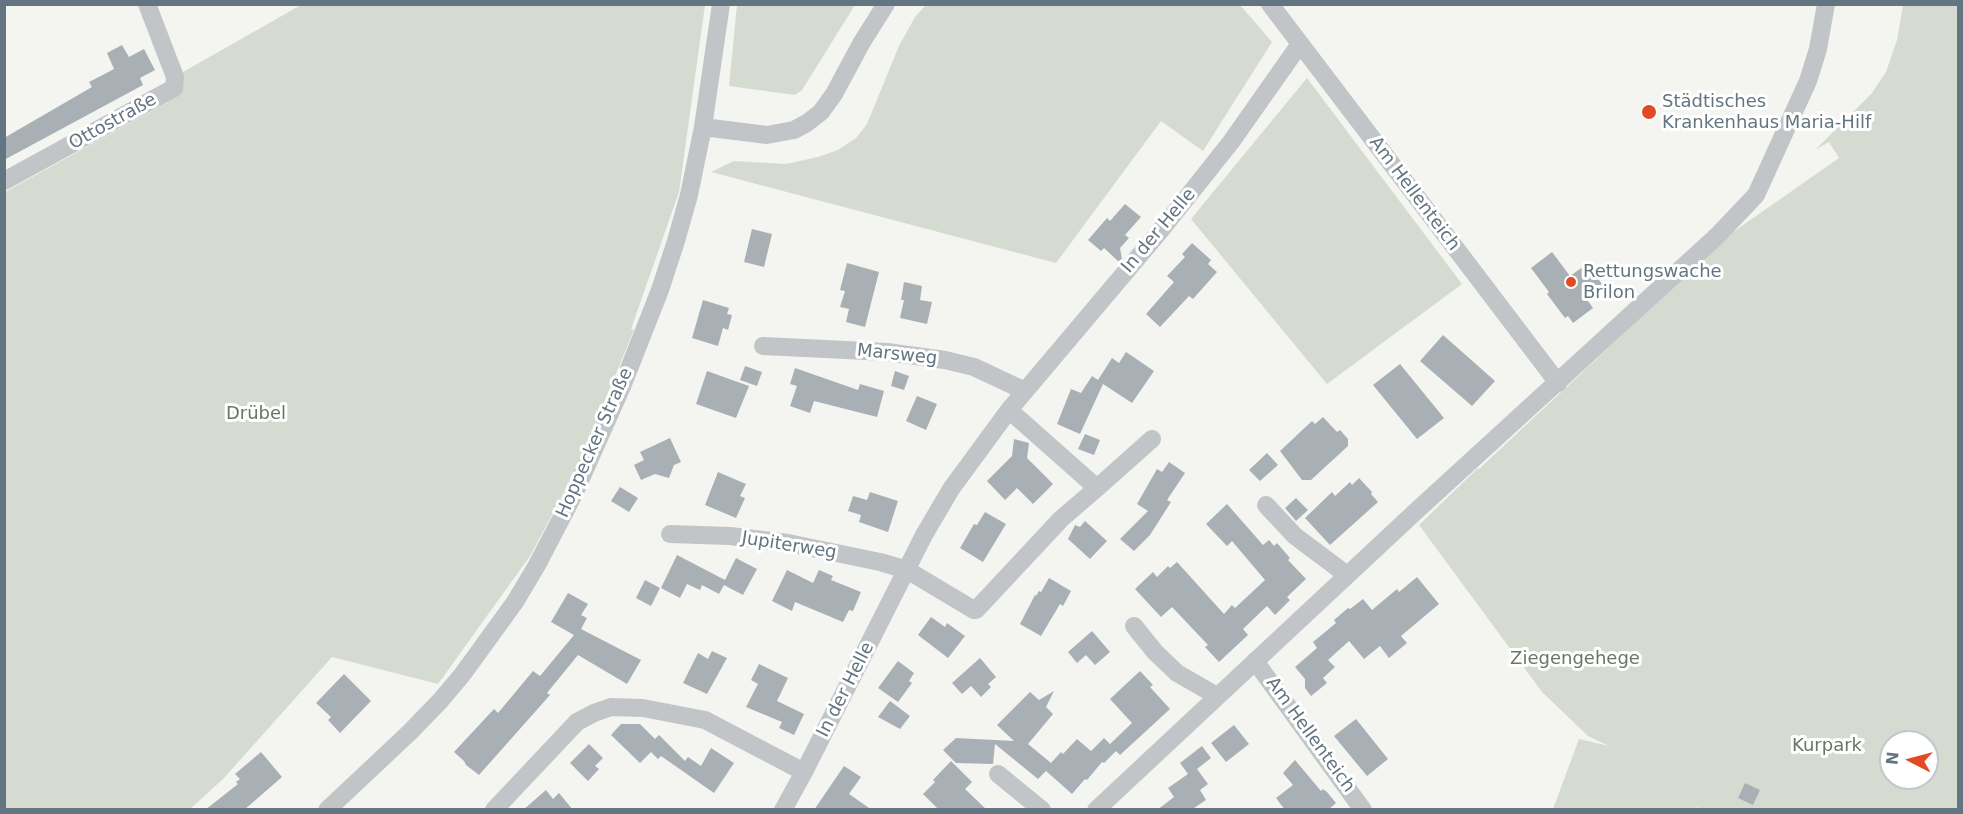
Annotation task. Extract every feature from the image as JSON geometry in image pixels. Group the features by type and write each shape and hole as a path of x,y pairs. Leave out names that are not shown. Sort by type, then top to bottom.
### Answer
{"street":[{"name":"Ottostraße","path":"4,182 174,88 175,76 147,4"},
{"name":"Hoppecker Straße","path":"327,810 447,693 487,641 537,565 574,494 608,421 656,300 689,195 704,127 721,4"},
{"path":"704,127 767,135 794,130 807,123 820,112 834,94 886,4"},
{"name":"Am Hellenteich","path":"1270,4 1558,383"},
{"name":"Am Hellenteich","path":"1096,810 1347,575 1717,236 1756,195 1808,81 1818,49 1826,4"},
{"name":"In der Helle","path":"783,810 933,519 951,489 1009,410 1161,230 1231,142 1300,44"},
{"name":"Marsweg","path":"763,346 887,352 945,360 974,367 1026,391"},
{"path":"1009,410 1097,488"},
{"path":"907,570 976,610 1031,550 1152,439"},
{"path":"1266,504 1294,536 1347,575"},
{"name":"Jupiterweg","path":"670,534 730,536 788,543 880,562 907,570"},
{"path":"1134,626 1155,652 1177,673 1217,696"},
{"name":"Am Hellenteich","path":"1255,661 1363,810"},
{"path":"494,810 577,722 594,712 611,707 643,708 705,720 804,772"},
{"path":"998,774 1042,810"}],"green space":[{"path":"737,4 855,5 802,90 795,95 729,86"},
{"path":"927,4 1240,5 1272,42 1203,151 1161,121 1056,263 711,172 734,161 786,164 818,157 838,150 856,138 867,124 899,46 915,17"},
{"name":"Drübel","path":"301,5 705,5 679,192 631,329 634,330 577,468 530,556 438,684 332,657 224,778 190,809 5,810 5,192 168,102 183,72"},
{"path":"1903,5 1958,5 1958,809 1701,810 1697,807 1695,810 1553,809 1579,739 1609,746 1588,736 1542,692 1419,525 1729,235 1839,158 1829,142 1815,150 1872,93 1886,72 1897,40"},
{"path":"1307,78 1462,284 1327,384 1191,219"}],"building":[{"path":"122,45 129,57 144,49 155,70 140,78 143,85 4,160 4,138 92,87 89,82 114,69 107,53"},
{"path":"1125,204 1141,217 1125,235 1129,238 1120,248 1122,259 1119,262 1104,248 1101,251 1088,240 1107,218 1110,221"},
{"path":"752,229 772,234 764,267 744,262"},
{"path":"1192,243 1211,260 1208,264 1217,272 1193,299 1189,296 1160,327 1146,314 1174,282 1167,276 1185,257 1182,254"},
{"name":"Rettungswache Brilon","path":"1552,252 1570,276 1587,264 1605,288 1588,301 1593,308 1573,323 1568,316 1565,318 1531,268"},
{"path":"847,263 879,272 865,327 846,322 849,309 840,307 845,291 840,290"},
{"path":"904,282 922,286 920,300 932,302 927,324 900,318 904,300 901,300"},
{"path":"703,300 729,308 727,314 732,315 728,330 723,328 718,346 692,338"},
{"path":"1443,335 1495,381 1472,406 1420,361"},
{"path":"1126,352 1154,371 1132,403 1103,384 1080,434 1057,424 1071,389 1081,393 1092,376 1098,380 1112,358 1119,363"},
{"path":"1400,364 1444,418 1417,439 1373,385"},
{"path":"745,366 762,372 757,386 740,380"},
{"path":"795,368 858,390 860,384 884,391 877,417 814,401 810,413 790,406 797,386 790,384"},
{"path":"707,371 749,386 736,418 696,404"},
{"path":"895,371 909,376 904,390 891,386"},
{"path":"917,396 937,404 926,430 906,421"},
{"path":"1323,417 1337,432 1340,430 1348,439 1348,446 1311,480 1302,480 1280,451 1312,421 1315,424"},
{"path":"1085,434 1100,440 1094,455 1078,449"},
{"path":"670,438 681,462 674,465 669,478 655,474 641,480 634,465 644,460 640,452"},
{"path":"1014,439 1029,443 1027,458 1053,484 1033,504 1017,488 1005,500 987,481 1012,456"},
{"path":"1267,453 1278,465 1260,481 1249,470"},
{"path":"1169,462 1185,473 1167,500 1171,502 1150,535 1134,551 1120,539 1148,511 1137,504 1157,469 1162,472"},
{"path":"718,472 746,484 740,496 745,498 736,518 705,505"},
{"path":"1359,478 1378,502 1330,545 1305,518 1332,492 1335,496 1350,482 1352,485"},
{"path":"620,487 638,498 629,512 611,501"},
{"path":"870,492 898,501 888,532 859,522 861,515 848,511 853,496 867,500"},
{"path":"1296,498 1308,510 1296,521 1285,508"},
{"path":"1227,504 1263,545 1269,540 1274,546 1277,543 1290,558 1288,560 1306,579 1287,597 1290,600 1275,615 1267,606 1243,629 1248,635 1219,662 1205,647 1208,645 1172,607 1161,617 1135,589 1153,572 1157,577 1168,566 1170,568 1177,562 1224,614 1232,605 1235,608 1265,580 1232,541 1227,546 1206,524"},
{"path":"985,512 1006,524 983,562 960,548 974,524 977,525"},
{"path":"1085,521 1107,541 1090,559 1068,539 1075,525 1080,527"},
{"path":"677,555 725,580 736,558 757,569 743,595 724,585 719,594 702,585 700,590 687,584 680,598 661,588"},
{"path":"787,570 813,583 819,570 833,576 831,580 861,592 853,611 849,610 843,622 795,602 792,611 772,601"},
{"path":"1417,577 1439,604 1401,636 1407,643 1389,658 1380,646 1364,659 1349,641 1328,660 1335,667 1323,678 1327,683 1311,696 1305,688 1305,679 1295,667 1317,648 1313,642 1336,623 1334,620 1348,608 1350,609 1363,599 1372,610 1397,589 1399,592"},
{"path":"1049,578 1071,591 1063,606 1060,604 1041,636 1020,624 1035,595 1041,592"},
{"path":"645,580 660,588 651,606 636,598"},
{"path":"568,593 588,604 581,615 587,618 581,629 641,660 627,684 578,655 547,693 550,695 479,775 454,752 494,709 498,713 533,671 540,676 574,635 551,622"},
{"path":"931,617 945,627 947,623 965,636 948,658 918,635"},
{"path":"1092,631 1110,652 1095,665 1086,655 1077,663 1068,652"},
{"path":"712,651 727,658 707,694 683,683 698,653 708,659"},
{"path":"980,658 996,677 988,684 991,687 981,697 971,686 962,694 952,683"},
{"path":"898,661 914,673 909,681 912,683 898,702 878,688"},
{"path":"759,664 788,678 777,701 804,714 794,735 779,728 782,722 746,707 758,684 751,680"},
{"path":"1140,671 1153,685 1150,687 1170,709 1120,755 1116,751 1104,763 1102,762 1072,794 1046,771 1038,779 995,744 993,764 956,763 943,750 956,738 1014,741 997,725 1030,692 1039,700 1054,691 1046,707 1053,714 1028,744 1051,763 1077,739 1091,751 1104,738 1110,744 1132,723 1110,699"},
{"path":"344,674 371,701 340,733 328,720 331,717 316,703"},
{"path":"890,701 910,716 900,729 878,717"},
{"path":"1356,719 1388,759 1367,776 1334,736"},
{"path":"621,724 640,724 655,739 659,735 685,761 688,757 701,766 711,748 734,763 714,793 661,756 658,759 651,752 640,763 611,735"},
{"path":"1234,725 1249,744 1226,762 1211,743"},
{"path":"589,744 603,758 595,766 599,769 588,781 570,763"},
{"path":"1202,746 1211,758 1197,769 1208,784 1200,790 1206,800 1191,810 1157,810 1174,797 1168,788 1188,774 1180,763"},
{"path":"261,752 282,777 244,810 205,810 238,784 236,782 240,779 235,774"},
{"path":"1295,760 1321,791 1323,789 1327,792 1336,803 1328,810 1285,810 1276,798 1293,785 1283,773"},
{"path":"951,761 972,782 965,789 987,810 939,810 923,794"},
{"path":"844,766 861,777 849,794 872,810 814,810"},
{"path":"1745,783 1760,790 1753,805 1738,798"},
{"path":"546,790 553,799 559,793 573,810 523,810"}],"place":[{"name":"Städtisches Krankenhaus Maria-Hilf","path":"1649,112"},
{"name":"Rettungswache Brilon","path":"1571,282"}],"park label":[{"name":"Ziegengehege","path":"1575,659"},
{"name":"Kurpark","path":"1827,746"}]}
